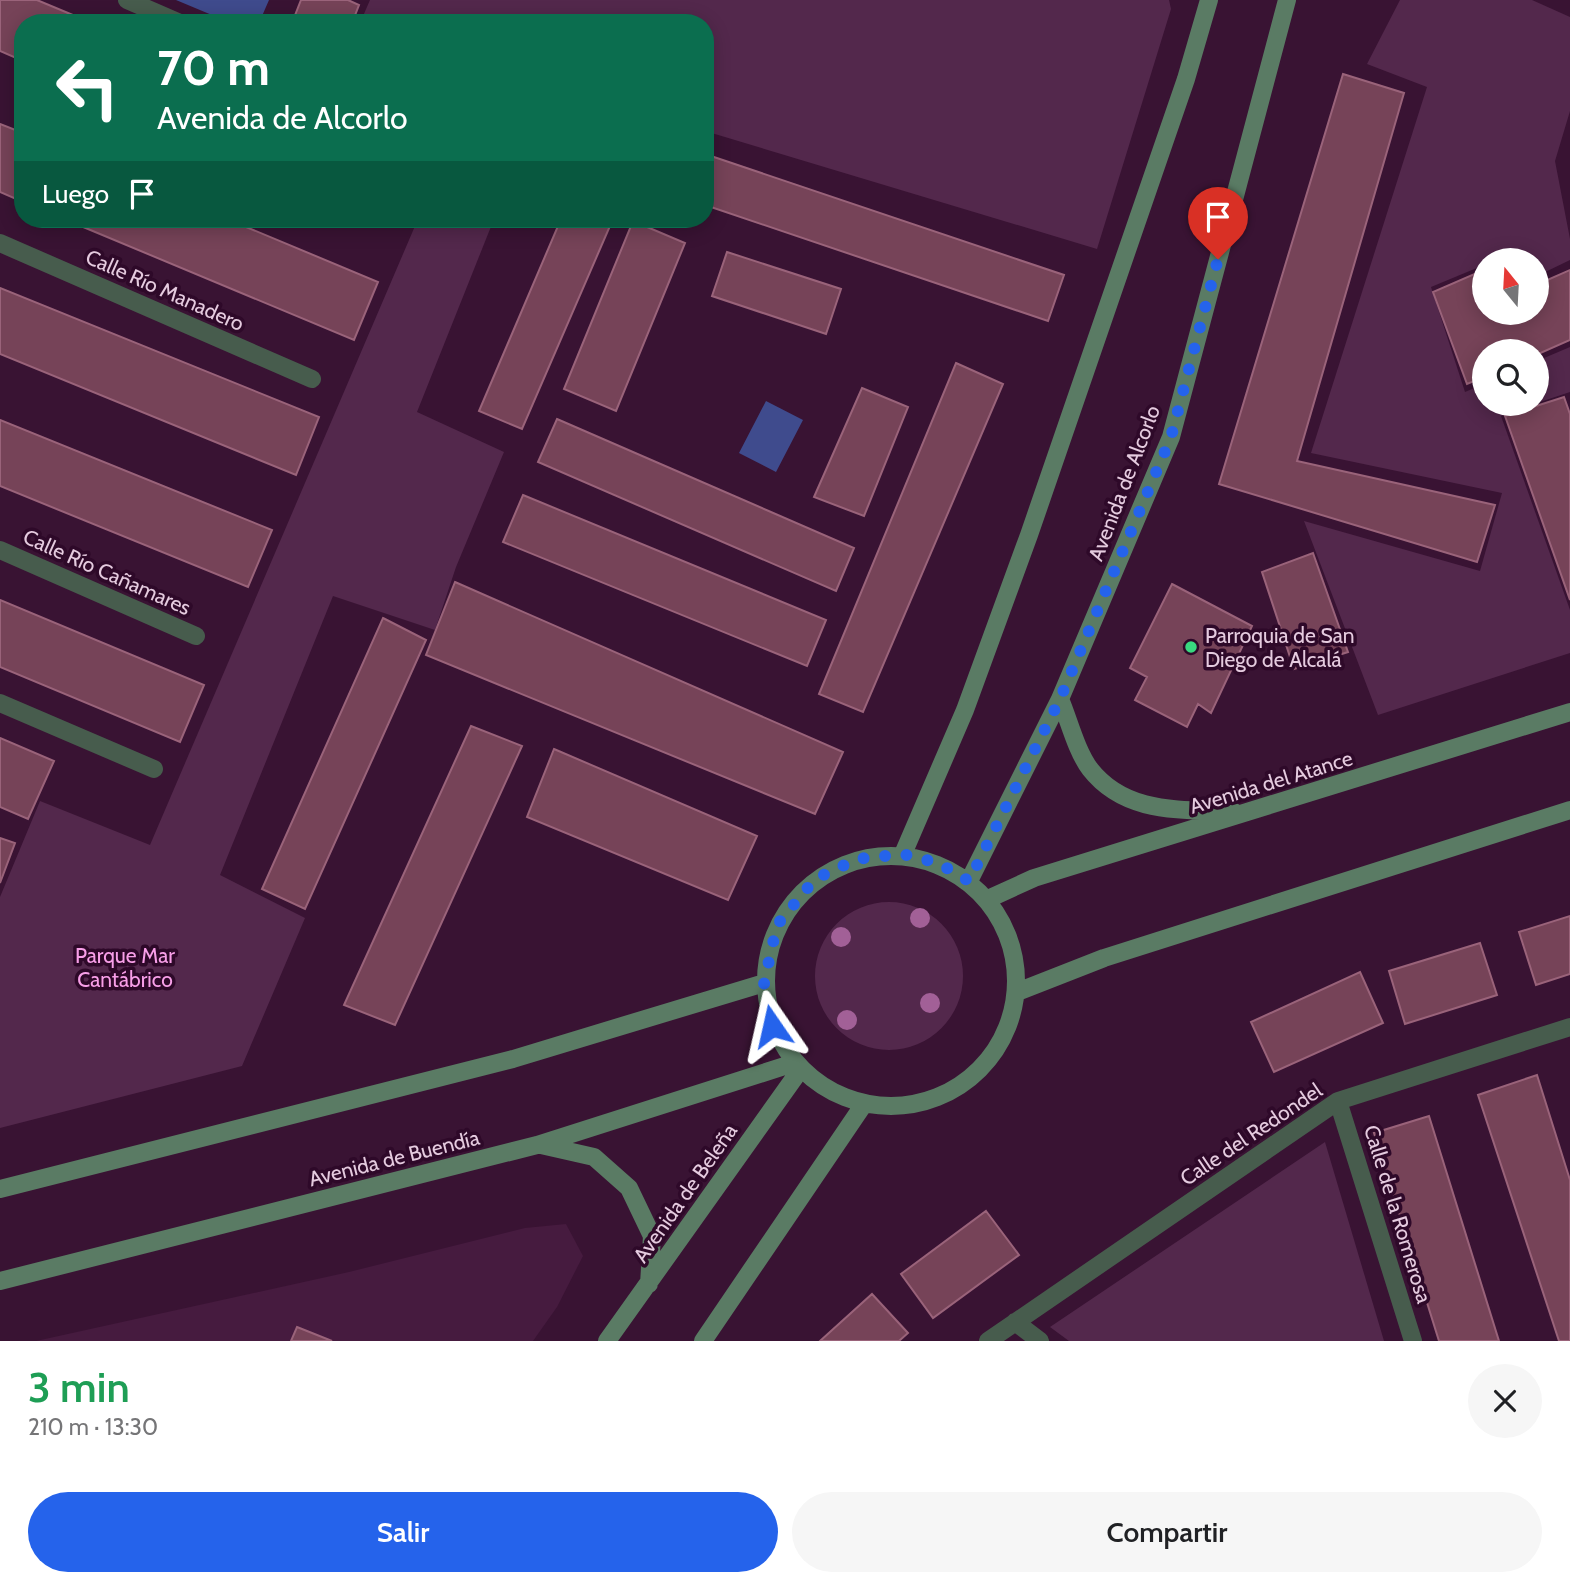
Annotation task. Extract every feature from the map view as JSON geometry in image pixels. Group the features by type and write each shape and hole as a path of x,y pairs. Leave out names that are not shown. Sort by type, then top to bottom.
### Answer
{"main road":[{"path":"903,854 965,710 1029,535 1186,79 1209,0"},
{"name":"Avenida de Alcorlo","path":"969,881 1060,699 1171,437 1287,0"},
{"path":"1060,699 1090,768 1122,798 1157,808 1248,813"},
{"name":"Avenida del Atance","path":"988,900 1034,878 1570,712"},
{"path":"1017,992 1131,949 1570,810"},
{"path":"903,854 938,863 969,881 988,900 1012,943 1017,992 1003,1040 971,1078 939,1097 902,1107 864,1104 829,1091 797,1066 772,1026 764,983 777,925 815,879 857,859 903,854"},
{"path":"0,1189 513,1059 764,983"},
{"name":"Avenida de Buendía","path":"0,1281 537,1145 797,1066"},
{"name":"Avenida de Beleña","path":"607,1341 649,1284 797,1066"},
{"path":"703,1341 864,1104"},
{"path":"537,1145 594,1157 629,1188 652,1236 649,1284"}],"street":[{"path":"127,0 159,14"},
{"name":"Calle Río Manadero","path":"0,243 312,379"},
{"name":"Calle Río Cañamares","path":"0,550 196,636"},
{"path":"0,703 154,769"},
{"name":"Calle del Redondel","path":"988,1341 1339,1101 1570,1027"},
{"name":"Calle de la Romerosa","path":"1339,1101 1413,1341"},
{"path":"1015,1322 1040,1341"}],"shaded area":[{"path":"566,1224 583,1256 557,1307 533,1341 36,1341 349,1272 525,1228"}],"green space":[{"path":"370,0 1169,0 1171,9 1097,249 714,134 714,14 364,14"},
{"path":"1400,0 1532,0 1570,17 1570,111 1555,161 1570,239 1570,260 1549,270 1549,248 1472,248 1472,270 1431,287 1465,392 1472,389 1472,416 1501,416 1570,610 1570,653 1378,715 1304,521 1480,571 1502,493 1311,453 1427,87 1367,64"},
{"name":"Parque Mar Cantábrico","path":"414,228 490,228 417,412 504,452 456,567 435,630 333,596 220,875 305,918 242,1066 0,1128 0,897 40,801 150,845"},
{"path":"1570,347 1570,392 1549,399 1549,356"},
{"path":"889,902 917,907 942,923 958,948 963,976 958,1004 942,1029 917,1045 889,1050 861,1045 836,1029 820,1004 815,976 820,948 836,923 861,907"},
{"path":"1325,1142 1384,1341 1069,1341 1050,1327"}],"water":[{"path":"176,0 269,0 263,14 209,14"},
{"path":"766,401 803,420 776,472 739,453"}],"building":[{"path":"0,0 37,0 70,14 14,14 14,57 0,51"},
{"path":"301,0 348,0 359,5 356,14 296,14"},
{"path":"1343,74 1404,93 1297,461 1495,505 1477,562 1219,484"},
{"path":"0,124 14,129 14,198 0,192"},
{"path":"714,157 1064,275 1048,321 714,208"},
{"path":"86,228 249,228 378,282 354,340"},
{"path":"557,228 609,228 522,429 479,411"},
{"path":"630,228 650,228 685,243 616,411 564,389"},
{"path":"727,252 841,289 826,334 712,296"},
{"path":"1570,270 1570,340 1549,349 1549,339 1472,339 1472,382 1467,384 1433,292 1472,275 1472,326 1549,326 1549,279"},
{"path":"0,288 319,417 296,475 0,354"},
{"path":"956,363 1003,384 863,712 819,694"},
{"path":"862,388 908,407 864,516 814,497"},
{"path":"1564,397 1570,414 1570,600 1505,416 1549,416 1549,402"},
{"path":"557,419 854,548 836,591 538,462"},
{"path":"0,420 272,530 248,587 0,486"},
{"path":"523,495 826,620 807,666 503,542"},
{"path":"1313,553 1348,652 1294,669 1262,572"},
{"path":"455,582 843,752 815,814 426,655"},
{"name":"Parroquia de San Diego de Alcalá","path":"1172,584 1252,626 1211,713 1198,704 1187,727 1135,700 1147,677 1130,668"},
{"path":"0,600 204,685 180,742 0,667"},
{"path":"383,618 426,640 305,909 262,889"},
{"path":"471,726 522,746 395,1025 344,1005"},
{"path":"0,738 54,761 28,819 0,807"},
{"path":"554,749 757,836 728,900 527,817"},
{"path":"0,838 15,843 0,883"},
{"path":"1570,916 1570,974 1536,985 1519,932"},
{"path":"1480,943 1497,995 1405,1024 1389,971"},
{"path":"1360,972 1383,1023 1274,1072 1251,1022"},
{"path":"1537,1075 1570,1180 1570,1341 1559,1341 1478,1095"},
{"path":"1429,1116 1499,1341 1439,1341 1374,1133"},
{"path":"986,1211 1019,1255 933,1318 901,1274"},
{"path":"872,1294 908,1333 899,1341 820,1341"},
{"path":"297,1327 332,1341 291,1341"}],"place":[{"name":"Parroquia de San Diego de Alcalá","path":"1191,647"}],"route":[{"path":"772,1026 764,983 777,925 815,879 857,859 903,854 938,863 969,881 1060,699 1171,437 1218,259"}]}
